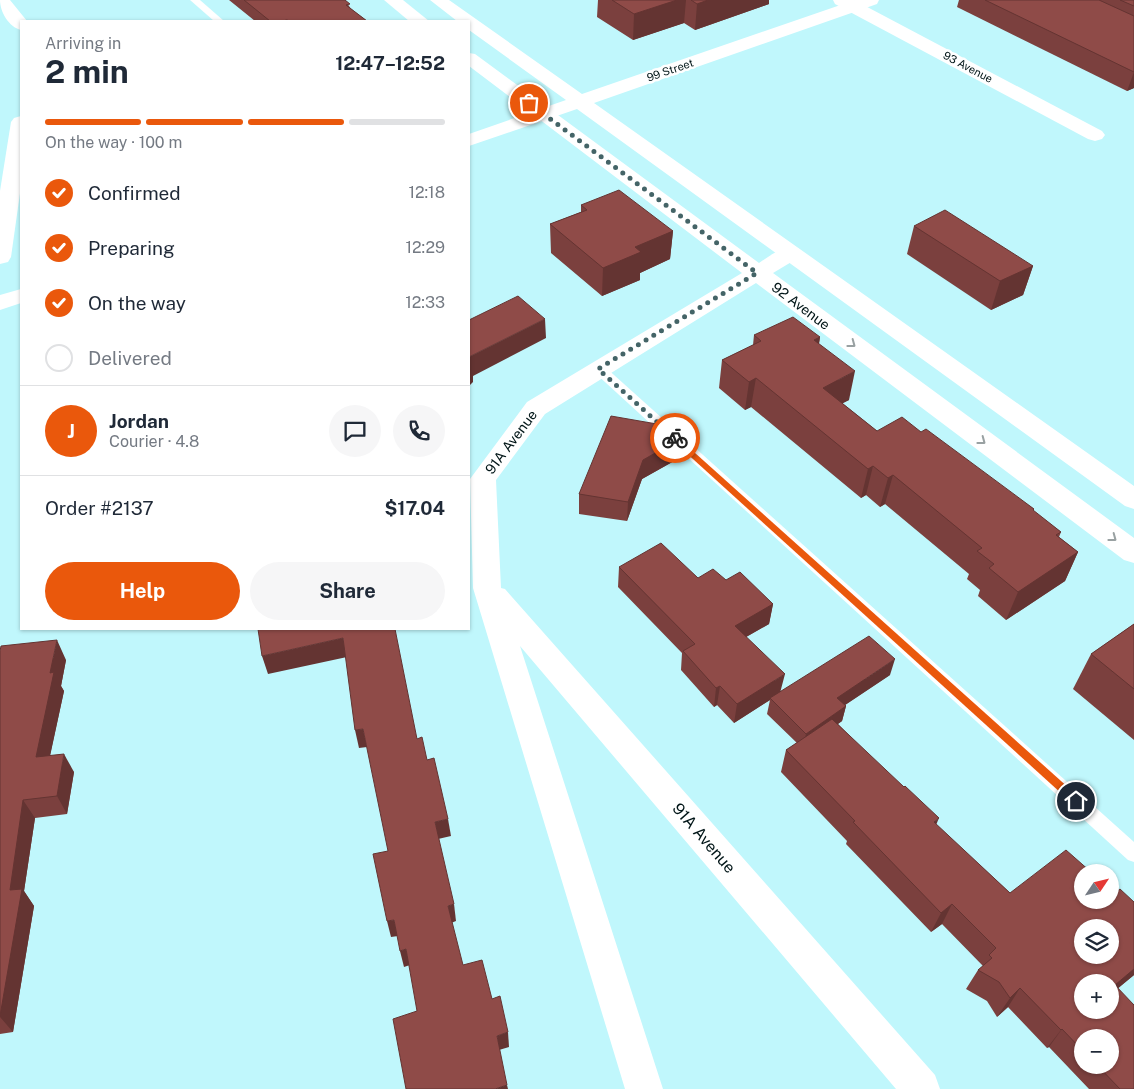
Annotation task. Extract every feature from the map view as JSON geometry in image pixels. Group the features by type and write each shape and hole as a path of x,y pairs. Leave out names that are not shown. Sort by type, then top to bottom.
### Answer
{"street":[{"path":"1,0 20,24"},
{"path":"392,0 419,20"},
{"path":"438,0 465,20"},
{"name":"99 Street","path":"470,140 580,102 847,3 871,0"},
{"name":"93 Avenue","path":"847,3 1095,134"},
{"path":"470,23 1134,500"},
{"name":"92 Avenue","path":"470,59 1134,553"},
{"path":"0,257 20,128"},
{"name":"91A Avenue","path":"644,1089 487,588 484,479 536,408 790,253"},
{"path":"0,303 20,296"},
{"name":"91A Avenue","path":"487,588 921,1089"}],"lane":[{"path":"195,0 218,20"},
{"path":"590,375 1134,854"}],"building":[{"path":"244,0 345,0 350,4 346,5 366,20 287,20 269,20"},
{"path":"612,0 677,0 634,14"},
{"path":"691,0 708,0 697,4"},
{"path":"985,0 1099,0 1134,16 1134,72"},
{"path":"1120,0 1134,0 1134,6"},
{"path":"619,190 673,231 635,247 641,252 603,268 550,224 587,210 581,205"},
{"path":"945,210 1033,266 1000,281 914,226"},
{"path":"518,296 545,319 470,356 470,320"},
{"path":"793,317 820,337 814,340 855,371 823,388 877,431 902,417 921,432 926,429 1034,509 1061,532 1056,535 1078,552 1018,592 989,568 994,564 977,551 982,548 893,475 888,478 873,466 868,469 756,378 749,382 722,360 761,341 754,335"},
{"path":"611,416 674,427 685,436 643,460 628,502 579,494"},
{"path":"661,543 698,578 713,569 726,580 740,572 773,604 735,626 785,674 737,704 720,686 716,688 683,651 695,644 619,567"},
{"path":"1134,624 1134,689 1091,654"},
{"path":"258,630 395,630 417,739 422,737 427,760 434,758 448,819 435,822 454,904 448,906 463,965 482,960 492,999 500,996 508,1032 497,1036 507,1085 495,1089 406,1089 393,1019 417,1011 406,949 400,951 394,920 387,921 373,854 388,851 363,729 355,730 343,638 262,656"},
{"path":"869,636 895,659 837,698 846,706 806,734 770,698"},
{"path":"57,640 50,673 54,672 36,757 64,754 57,796 23,800 10,890 22,889 0,1016 0,651 1,646"},
{"path":"832,719 939,818 934,822 1010,893 1066,850 1082,864 1074,864 1074,909 1119,909 1120,889 1134,902 1134,969 1119,982 1119,974 1074,974 1074,1019 1119,1019 1119,989 1134,1005 1134,1089 1120,1089 1106,1074 1119,1074 1119,1029 1074,1029 1074,1042 1020,988 1010,998 999,982 978,970 992,958 989,955 996,948 952,904 941,913 853,822 855,821 786,750"}],"way so far":[{"path":"529,103 757,273 598,369 675,438"}],"route":[{"path":"675,438 1076,801"}]}
